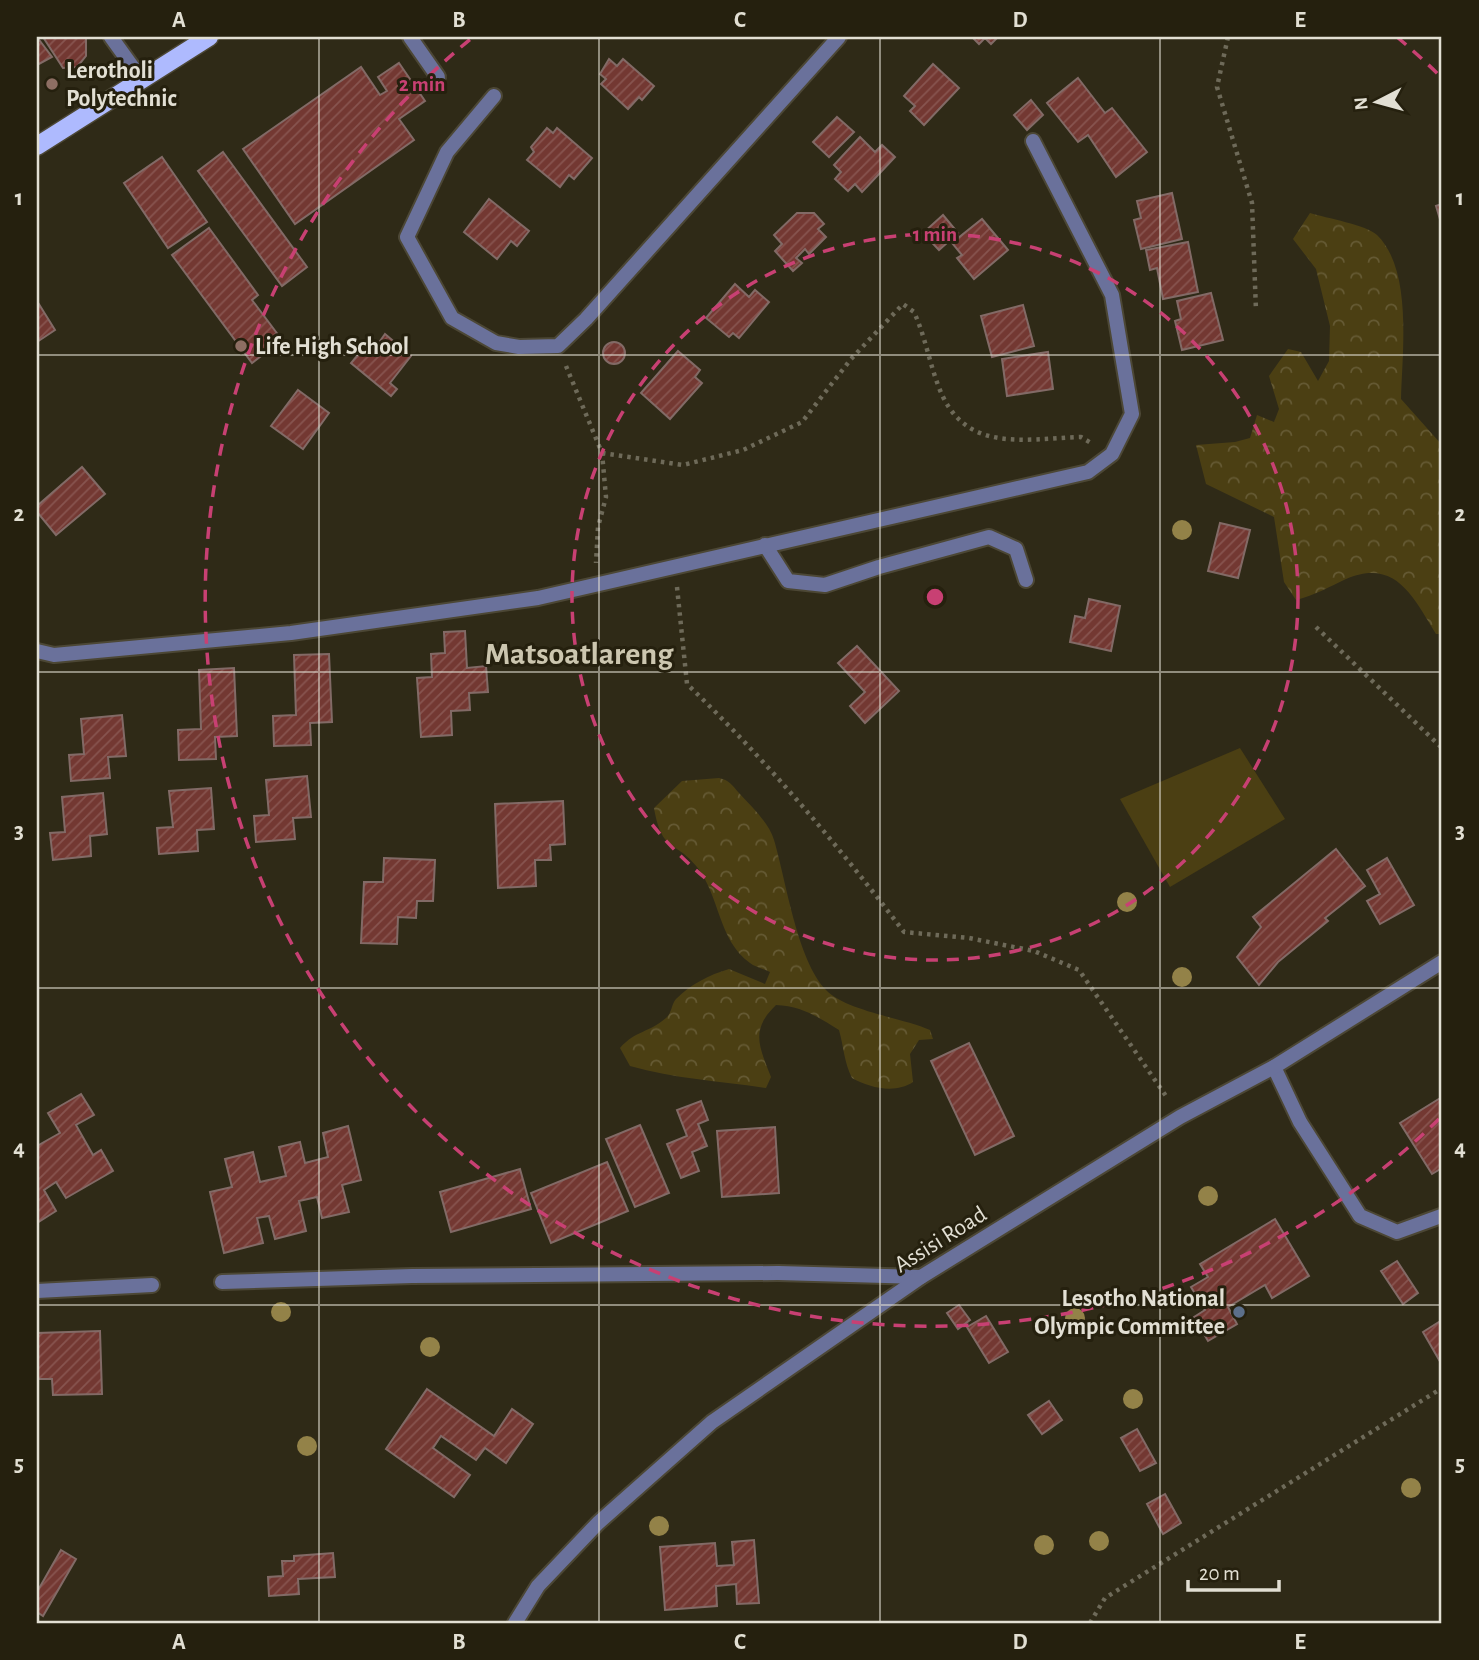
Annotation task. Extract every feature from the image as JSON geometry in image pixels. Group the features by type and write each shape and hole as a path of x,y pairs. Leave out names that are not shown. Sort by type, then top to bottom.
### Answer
{"main road":[{"path":"37,146 209,37"}],"street":[{"path":"111,37 142,80"},
{"path":"410,37 438,77"},
{"path":"494,96 447,152 407,237 452,318 496,343 519,347 558,346 586,319 839,37"},
{"path":"37,651 54,655 291,633 538,598 1088,471 1112,454 1132,414 1112,295 1033,141"},
{"path":"765,545 788,581 825,585 878,567 989,537 1016,549 1026,580"},
{"name":"Assisi Road","path":"515,1623 538,1586 598,1522 712,1422 921,1277 1180,1117 1274,1067 1442,962"},
{"path":"1274,1067 1300,1122 1360,1216 1397,1232 1441,1216"},
{"path":"222,1282 412,1276 778,1273 921,1277"},
{"path":"37,1291 152,1285"}],"path":[{"path":"1228,37 1217,87 1251,204 1256,311"},
{"path":"602,453 683,465 743,450 790,428 802,422 851,359 903,304 915,312 950,413 967,429 996,439 1081,437 1112,454"},
{"path":"558,346 602,453 606,497 598,527 596,584"},
{"path":"675,567 687,684 745,740 804,806 904,932 969,938 1034,951 1079,970 1180,1117"},
{"path":"1316,628 1442,748"},
{"path":"1090,1623 1105,1598 1442,1388"}],"green space":[{"path":"1310,213 1372,231 1388,250 1396,269 1403,313 1401,399 1442,445 1442,634 1436,634 1411,595 1401,585 1390,577 1378,574 1363,574 1346,579 1296,600 1284,582 1274,517 1206,484 1196,445 1250,438 1257,415 1274,422 1279,409 1269,376 1288,349 1301,352 1318,381 1329,361 1330,326 1316,269 1293,239"},
{"path":"1240,748 1285,819 1170,887 1120,799"},
{"path":"719,778 732,785 772,834 800,940 807,960 826,990 861,1009 930,1030 933,1039 919,1040 910,1054 913,1082 891,1089 867,1085 852,1078 839,1030 802,1010 776,1005 763,1022 759,1039 771,1077 766,1088 681,1077 630,1066 620,1048 666,1018 676,999 694,984 729,969 765,984 770,972 752,964 739,953 725,930 705,879 689,859 666,840 657,823 654,808 682,781"}],"building":[{"path":"37,37 52,57 37,65"},
{"path":"43,37 86,37 86,56 77,67 63,68"},
{"path":"972,37 998,37 991,44 985,38 979,44"},
{"path":"609,59 617,66 623,59 654,86 642,100 639,97 628,109 601,84 606,79 600,74"},
{"path":"399,63 425,101 399,119 414,140 295,224 243,149 361,67 380,95 387,91 378,77"},
{"path":"933,64 959,88 924,125 910,111 915,106 904,96"},
{"path":"1078,78 1105,113 1112,108 1147,152 1116,177 1088,135 1078,142 1047,103"},
{"path":"1031,100 1043,115 1027,130 1014,115"},
{"path":"837,117 854,132 829,157 813,142"},
{"path":"547,128 553,133 557,128 592,158 574,179 569,175 560,187 527,160 534,152 531,147"},
{"path":"860,137 875,152 882,145 895,157 862,192 855,184 848,191 835,179 841,172 834,165"},
{"path":"223,152 307,267 282,286 198,171"},
{"path":"162,157 207,222 168,248 124,183"},
{"path":"1172,193 1182,239 1141,249 1134,220 1141,218 1137,201"},
{"path":"489,199 529,231 517,246 511,241 497,259 464,232"},
{"path":"1442,204 1442,226 1436,206"},
{"path":"797,213 814,213 824,224 818,229 826,237 809,254 805,249 796,258 802,263 793,271 775,251 782,244 774,235"},
{"path":"943,215 958,233 939,250 923,233"},
{"path":"982,219 1008,250 974,279 957,258 962,255 952,243"},
{"path":"209,228 258,295 252,300 282,340 252,363 172,255"},
{"path":"1188,242 1198,292 1163,299 1157,268 1150,270 1146,250"},
{"path":"735,284 749,297 755,290 769,302 739,338 733,333 729,337 706,318"},
{"path":"1211,293 1223,340 1182,350 1175,321 1181,319 1177,301"},
{"path":"37,301 55,330 37,342"},
{"path":"1023,305 1034,346 992,357 981,316"},
{"path":"385,334 411,356 390,383 397,389 391,396 351,363 371,339 378,344"},
{"path":"614,342 622,345 625,353 622,361 614,364 606,361 603,353 606,345"},
{"path":"678,351 700,370 695,377 702,383 670,419 641,393"},
{"path":"1048,352 1053,389 1007,396 1002,359"},
{"path":"298,390 329,413 303,449 271,426"},
{"path":"82,467 105,494 56,535 37,512 37,506"},
{"path":"1220,523 1250,530 1238,578 1208,571"},
{"path":"1089,599 1120,606 1111,651 1070,642 1075,616 1085,618"},
{"path":"465,631 467,668 486,666 488,692 469,693 470,710 451,711 452,735 421,737 417,678 432,677 431,654 445,653 444,632"},
{"path":"857,646 899,691 865,723 850,706 865,692 838,663"},
{"path":"329,654 332,722 310,723 311,745 274,746 273,716 296,715 294,655"},
{"path":"234,668 237,736 215,737 216,759 179,760 178,730 201,729 199,670"},
{"path":"122,715 126,756 108,757 110,778 71,781 69,755 84,754 81,719"},
{"path":"307,776 311,817 293,818 295,839 256,842 254,816 269,815 266,780"},
{"path":"211,788 214,829 197,830 198,851 159,854 157,828 173,827 169,791"},
{"path":"103,793 107,834 90,836 91,856 53,860 50,833 65,832 62,797"},
{"path":"563,801 565,844 550,845 551,860 535,860 536,886 498,888 495,804"},
{"path":"1336,849 1365,886 1325,918 1328,921 1278,962 1259,985 1237,957 1261,927 1253,917"},
{"path":"384,858 435,860 433,901 417,901 416,918 398,917 397,944 361,943 364,882 383,882"},
{"path":"1387,858 1414,905 1380,924 1367,901 1380,894 1367,870"},
{"path":"969,1043 1014,1136 975,1155 931,1061"},
{"path":"81,1094 94,1115 76,1125 93,1155 101,1150 113,1171 66,1198 56,1182 44,1190 56,1211 37,1223 37,1146 60,1133 48,1113"},
{"path":"1442,1097 1442,1168 1432,1174 1400,1123"},
{"path":"701,1101 708,1120 698,1124 707,1146 692,1152 699,1171 681,1178 667,1144 687,1136 677,1110"},
{"path":"640,1125 669,1193 635,1207 606,1139"},
{"path":"348,1126 361,1180 342,1185 349,1212 322,1218 317,1197 299,1201 306,1231 275,1239 269,1216 257,1218 263,1243 224,1253 210,1192 232,1187 225,1159 253,1152 260,1182 286,1176 279,1147 300,1142 305,1163 328,1157 323,1133"},
{"path":"775,1127 779,1193 722,1197 717,1131"},
{"path":"607,1162 628,1211 551,1243 531,1193"},
{"path":"520,1169 531,1209 451,1232 440,1192"},
{"path":"1275,1219 1309,1276 1272,1298 1265,1285 1228,1307 1237,1324 1208,1341 1194,1317 1205,1310 1191,1287 1208,1277 1200,1264"},
{"path":"1397,1261 1418,1293 1403,1304 1381,1271"},
{"path":"959,1305 970,1320 958,1329 947,1313"},
{"path":"986,1316 1008,1352 989,1363 967,1327"},
{"path":"1442,1320 1442,1365 1423,1332"},
{"path":"100,1331 102,1394 53,1395 52,1379 38,1379 37,1333"},
{"path":"427,1389 494,1436 512,1409 533,1424 506,1463 485,1448 476,1460 441,1436 433,1448 470,1475 454,1497 386,1449"},
{"path":"1049,1401 1062,1420 1042,1434 1028,1415"},
{"path":"1137,1429 1156,1463 1140,1471 1121,1438"},
{"path":"1165,1494 1181,1523 1163,1534 1147,1504"},
{"path":"754,1540 759,1603 737,1604 736,1584 716,1586 717,1606 665,1610 660,1547 715,1543 717,1566 734,1565 732,1542"},
{"path":"61,1550 76,1559 43,1616 37,1612 37,1592"},
{"path":"333,1553 335,1577 298,1579 299,1594 269,1596 268,1577 283,1576 282,1561 294,1561 294,1556"}],"place":[{"name":"Lerotholi Polytechnic","path":"52,84"},
{"name":"Life High School","path":"241,346"},
{"name":"Lesotho National Olympic Committee","path":"1239,1312"}],"district":[{"name":"Matsoatlareng","path":"579,653"}]}
